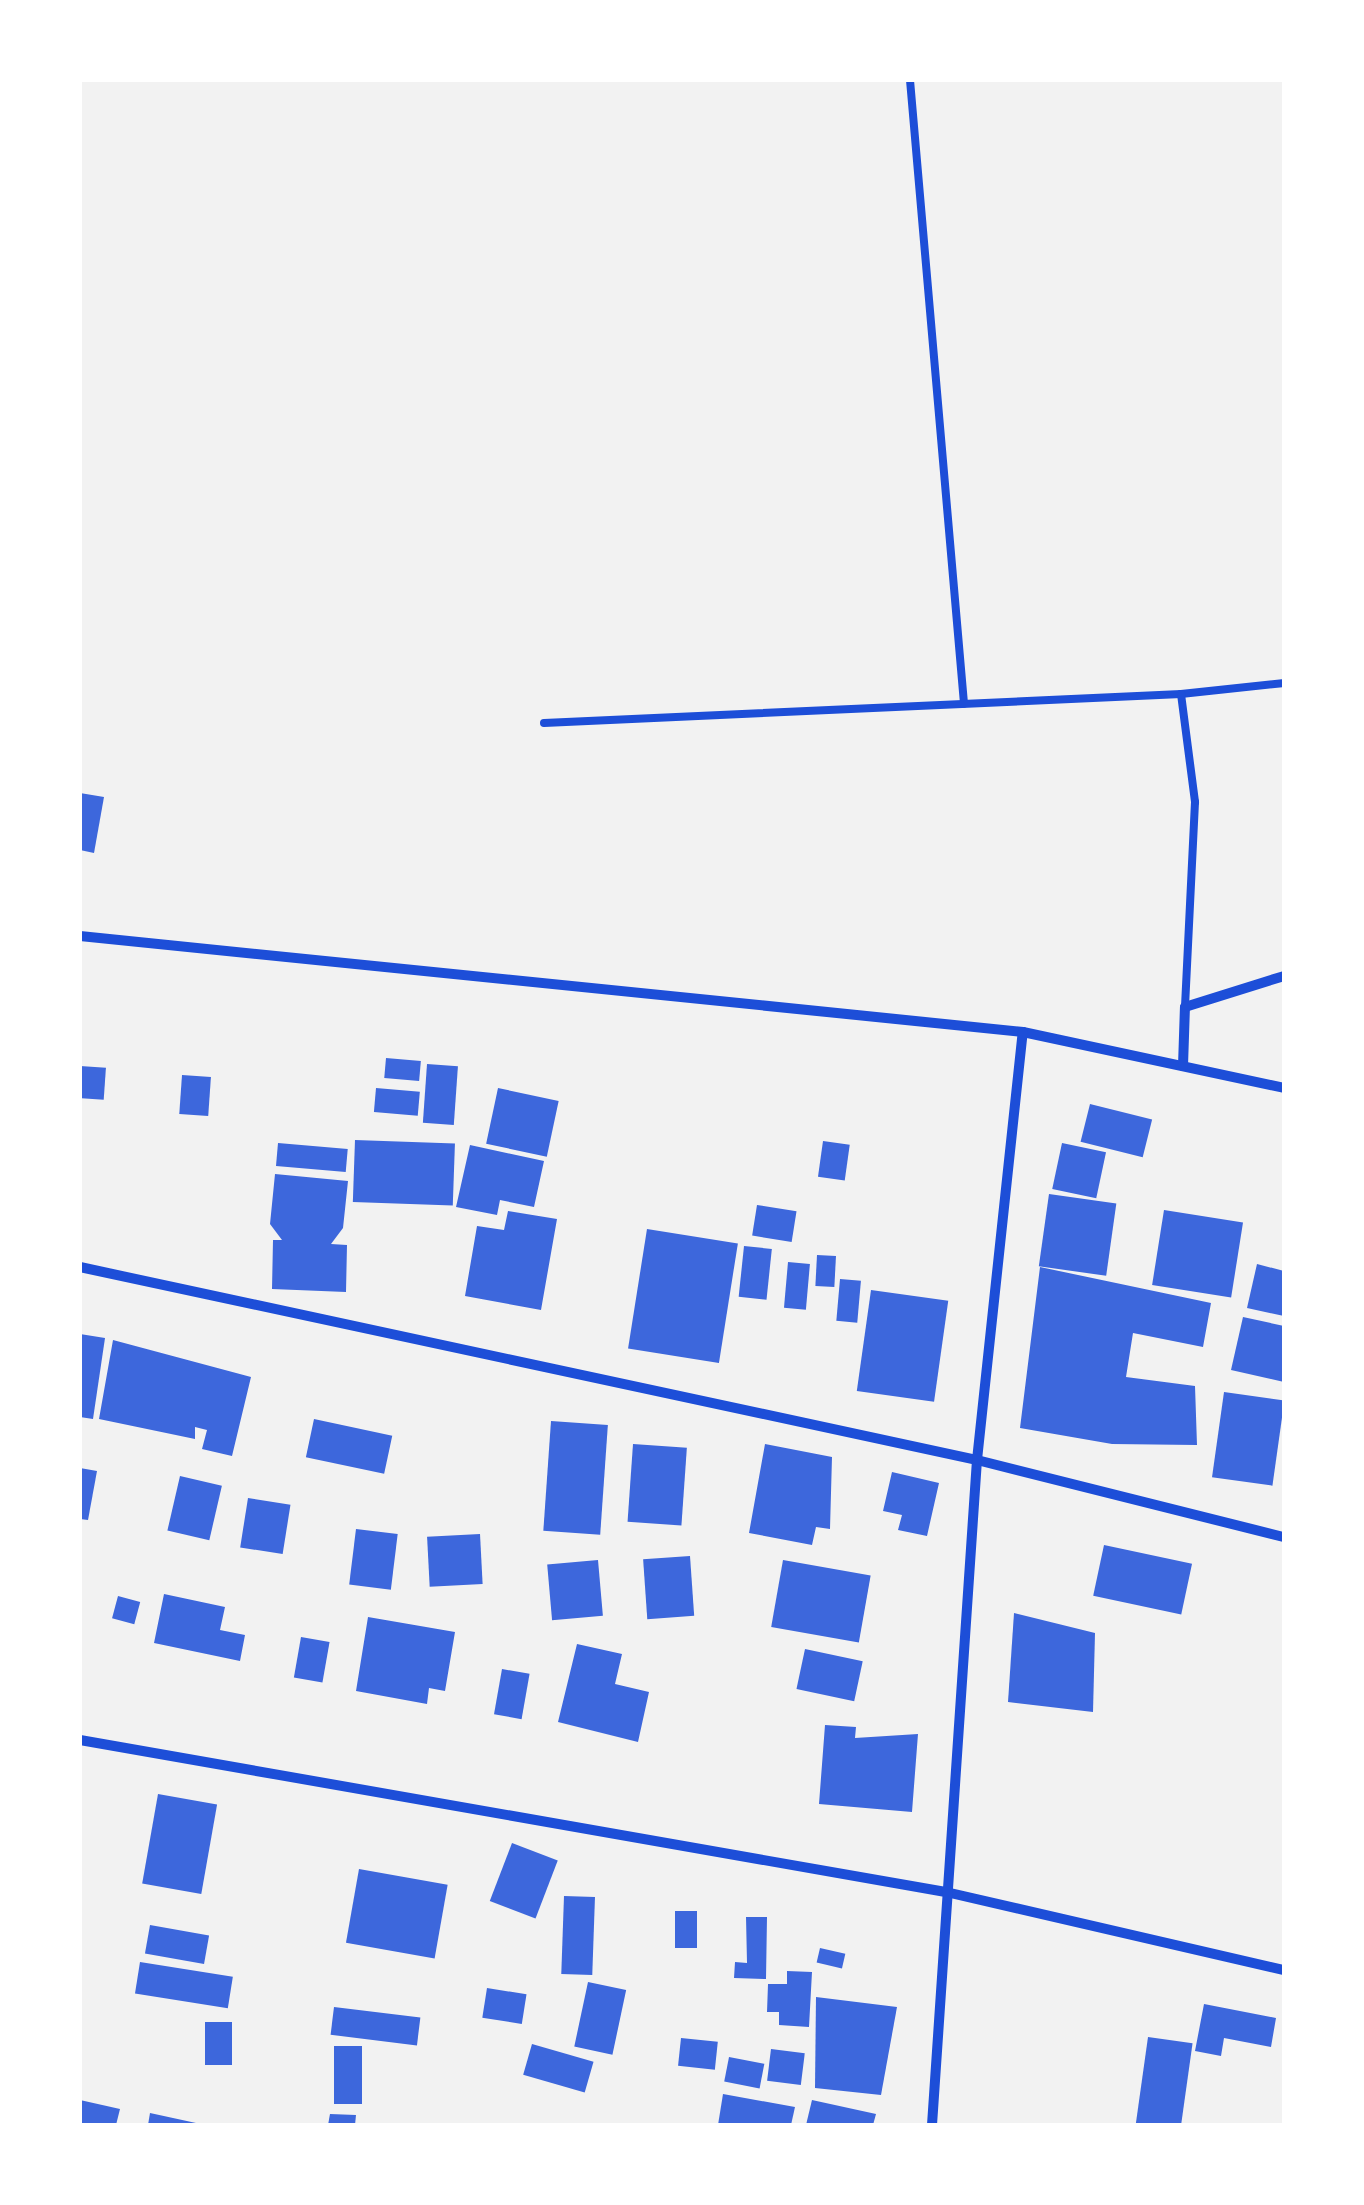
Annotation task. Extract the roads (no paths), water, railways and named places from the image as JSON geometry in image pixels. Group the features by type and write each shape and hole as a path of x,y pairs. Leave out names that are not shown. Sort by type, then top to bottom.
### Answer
{"street":[{"path":"80,936 1023,1032 1284,1088"},
{"path":"1182,1066 1185,1007 1284,976"},
{"path":"932,2125 977,1460 1023,1032"},
{"path":"80,1267 977,1460 1284,1537"},
{"path":"80,1740 946,1892 1284,1970"}],"lane":[{"path":"910,80 964,704"},
{"path":"544,723 1182,694 1284,683"},
{"path":"1182,694 1195,802 1185,1007"}]}
